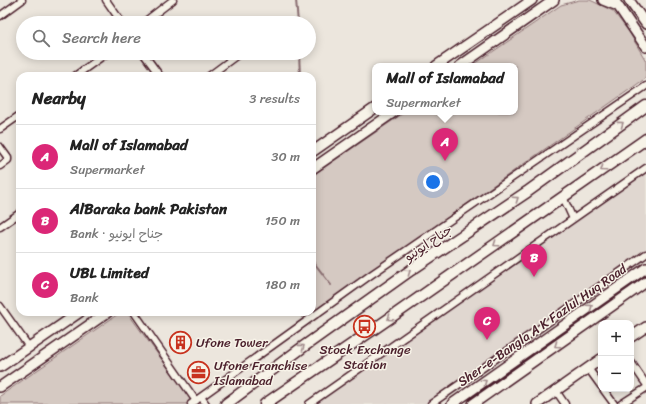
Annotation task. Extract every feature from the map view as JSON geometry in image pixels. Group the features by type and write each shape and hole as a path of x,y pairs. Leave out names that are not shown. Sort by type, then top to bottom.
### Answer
{"main road":[{"path":"440,63 532,0"},
{"path":"464,63 554,0"},
{"path":"603,0 616,3 646,47"},
{"path":"630,0 646,24"},
{"name":"جناح ایونیو","path":"226,404 411,270 527,192 646,106"},
{"path":"316,149 372,110"},
{"path":"316,166 390,115"},
{"path":"265,404 646,139"},
{"name":"Sher-e-Bangla A K Fazlul Huq Road","path":"452,404 646,268"},
{"name":"Sher-e-Bangla A K Fazlul Huq Road","path":"473,404 646,282"},
{"path":"611,292 617,303"},
{"path":"0,367 74,316"},
{"path":"0,387 102,316"},
{"path":"68,320 78,333"},
{"path":"634,335 646,327"},
{"path":"537,404 598,361"}],"street":[{"path":"0,16 22,0"},
{"path":"106,0 117,16"},
{"path":"152,16 173,0"},
{"path":"81,72 97,60"},
{"path":"148,60 157,72"},
{"path":"214,72 231,60"},
{"path":"316,314 372,274 646,86"},
{"path":"0,129 16,118"},
{"path":"0,147 8,158 0,166"},
{"path":"309,404 646,168"},
{"path":"563,197 573,219"},
{"path":"0,227 16,216"},
{"path":"431,404 646,254"},
{"path":"605,282 611,292"},
{"path":"0,306 29,347"},
{"path":"137,316 194,402 314,316"},
{"path":"634,366 646,384"},
{"path":"588,368 598,382"},
{"path":"621,404 646,388"},
{"path":"556,391 565,404"},
{"path":"605,392 614,404"},
{"path":"201,397 206,404"}],"shaded area":[{"path":"579,0 590,0 613,11 629,32 646,61 646,78 316,310 316,173 401,115 518,115 518,63 476,63 561,5"},
{"path":"646,168 646,254 431,404 309,404"},
{"path":"115,316 130,316 192,401 188,404 0,404 0,396"}],"waterway":[{"path":"296,0 297,16"},
{"path":"299,60 300,72"},
{"path":"316,265 331,285"}],"place":[{"name":"Mall of Islamabad","path":"445,161"},
{"name":"AlBaraka bank Pakistan","path":"534,277"},
{"name":"Stock Exchange Station","path":"365,327"},
{"name":"UBL Limited","path":"487,340"},
{"name":"Ufone Tower","path":"180,342"},
{"name":"Ufone Franchise Islamabad","path":"199,372"}]}
